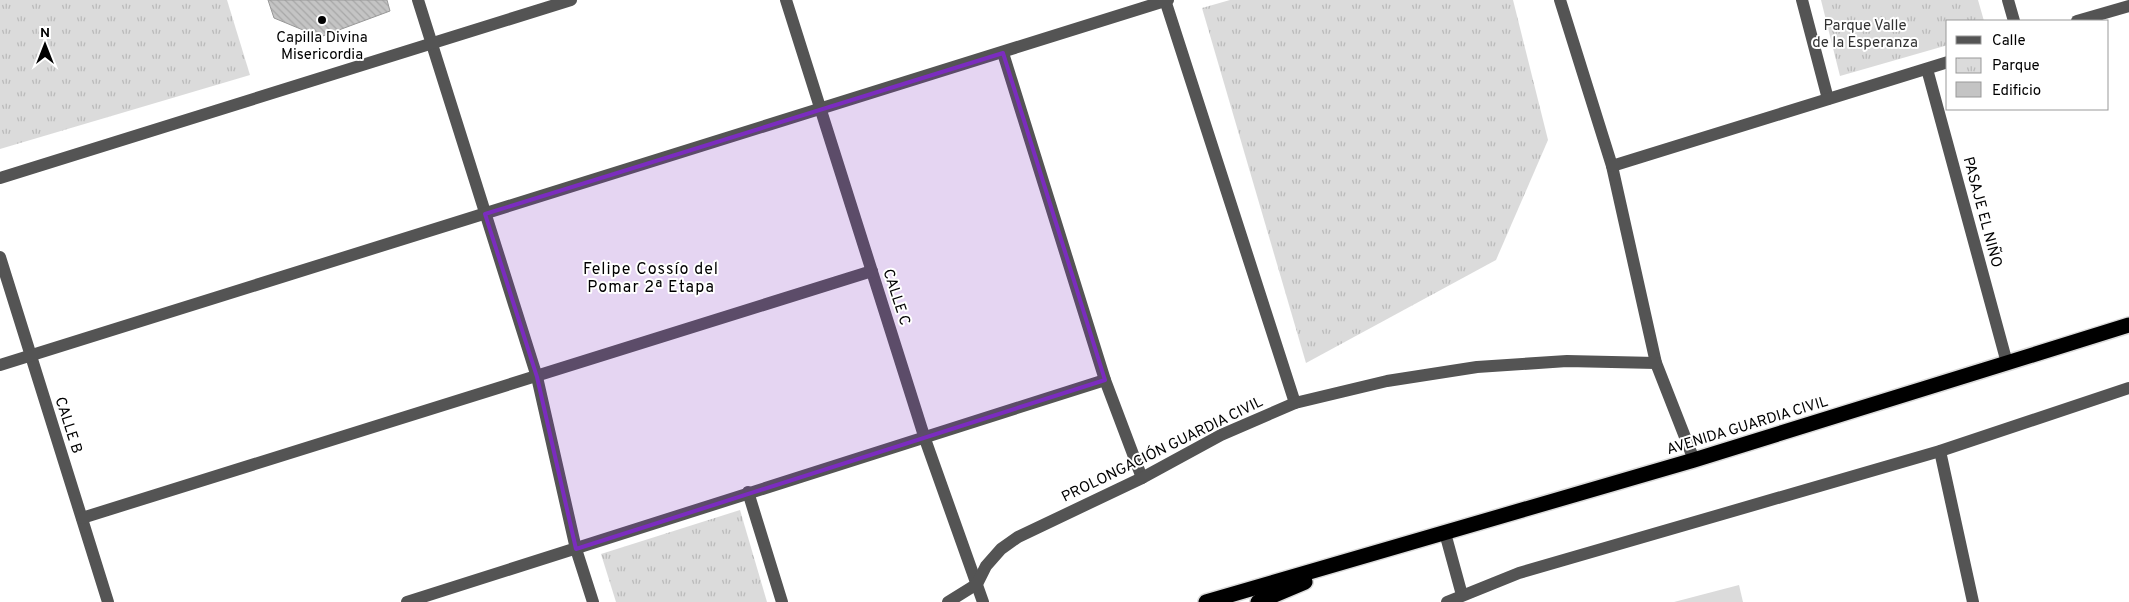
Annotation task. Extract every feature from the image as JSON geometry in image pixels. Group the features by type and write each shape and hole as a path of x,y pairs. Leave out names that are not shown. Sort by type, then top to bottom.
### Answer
{"highway":[{"name":"AVENIDA GUARDIA CIVIL","path":"1206,602 1694,460 2129,325"},
{"name":"AVENIDA GUARDIA CIVIL","path":"1258,602 1374,554"}],"street":[{"path":"418,0 537,376 576,549 593,602"},
{"path":"0,178 571,0"},
{"name":"CALLE C","path":"786,0 925,438 983,602"},
{"path":"0,366 1003,53 1166,0 1295,403"},
{"path":"1560,0 1612,166 1656,363 1694,460"},
{"path":"1802,0 1828,100"},
{"path":"2008,0 2014,20"},
{"path":"2080,20 2129,6"},
{"path":"1003,53 1105,380 1142,478"},
{"path":"1612,166 1946,63"},
{"name":"PASAJE EL NIÑO","path":"1927,69 2007,363"},
{"name":"CALLE B","path":"0,257 108,602"},
{"path":"82,518 872,271"},
{"name":"PROLONGACIÓN GUARDIA CIVIL","path":"948,602 977,584 986,566 1001,549 1018,537 1142,478 1221,435 1295,403 1387,381 1477,367 1567,361 1656,363"},
{"path":"407,602 1105,380"},
{"path":"1447,602 1519,573 1940,451 2129,388"},
{"path":"1940,451 1974,602"},
{"path":"748,492 782,602"},
{"path":"1446,533 1462,595"}],"highlighted area":[{"path":"1003,53 1105,380 576,549 537,377 485,214"}],"green space":[{"path":"0,0 227,0 250,75 0,149"},
{"path":"1230,0 1513,0 1548,140 1496,260 1306,363 1202,8"},
{"name":"Parque Valle de la Esperanza","path":"1821,0 1978,0 1984,20 1946,20 1946,46 1840,76"},
{"path":"740,510 767,602 616,602 601,554"},
{"path":"1739,585 1743,602 1674,602"}],"building":[{"name":"Capilla Divina Misericordia","path":"268,0 387,0 390,11 320,37 274,18"}],"place":[{"name":"Capilla Divina Misericordia","path":"322,20"}],"district":[{"name":"Felipe Cossío del Pomar 2ª Etapa","path":"651,277"}]}
